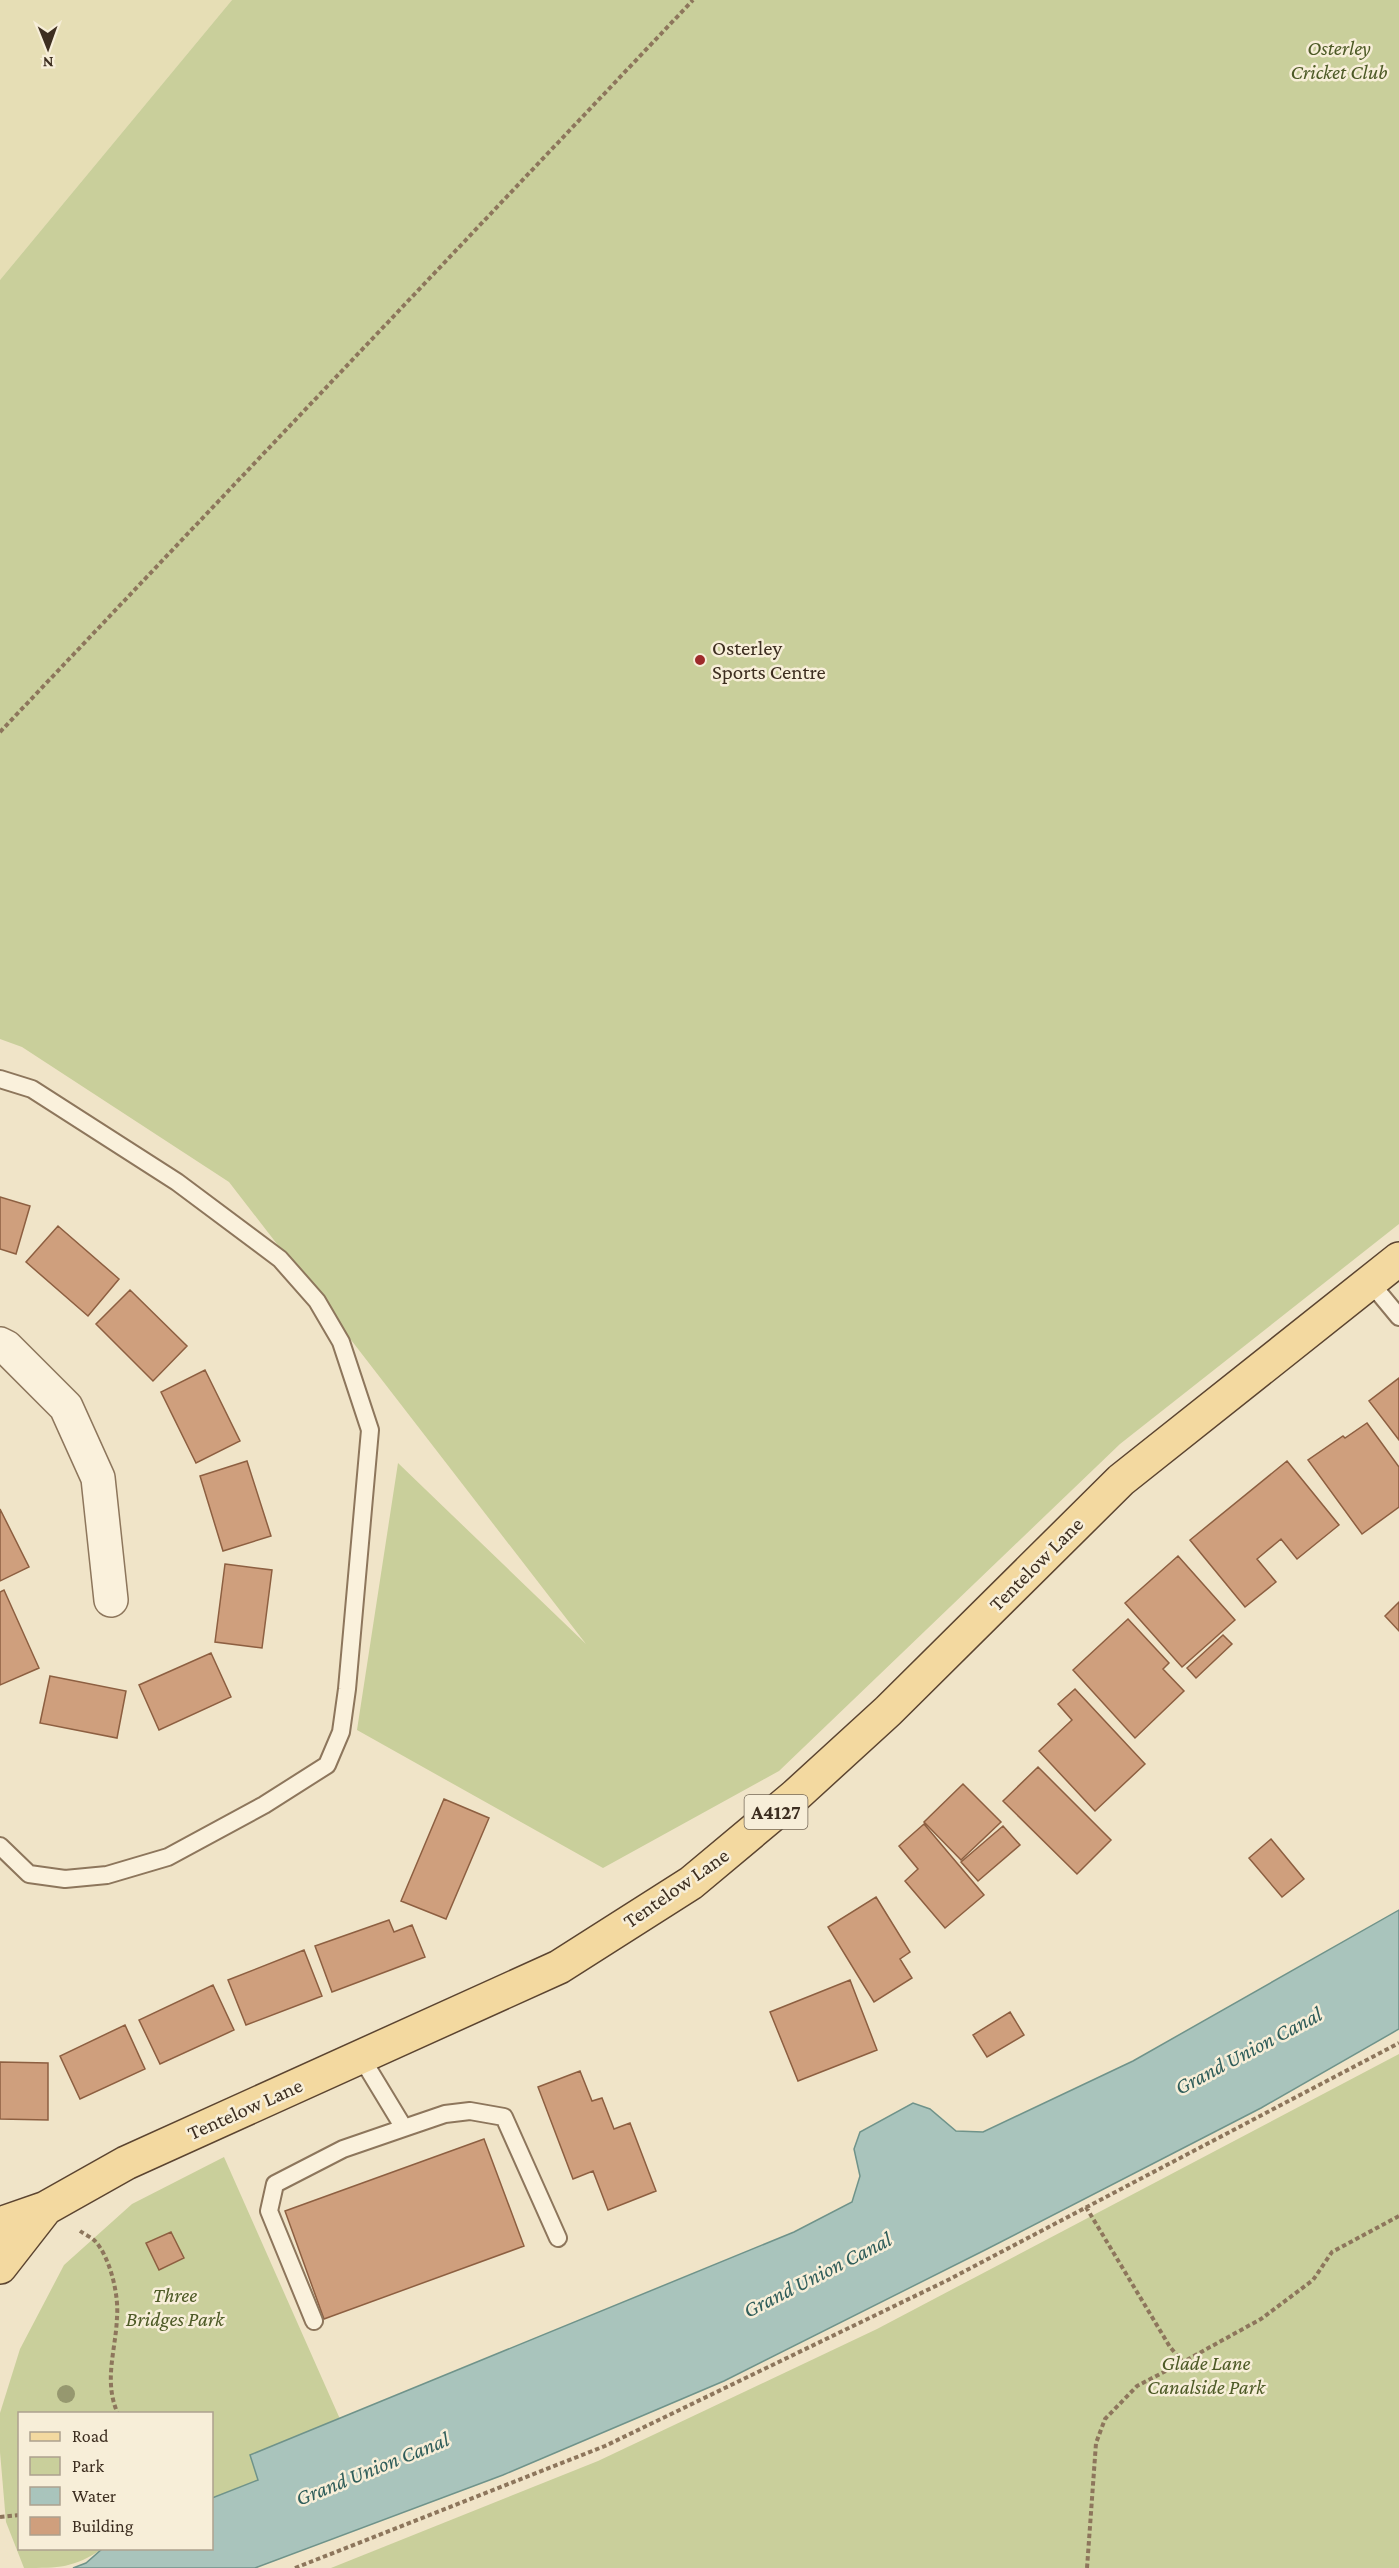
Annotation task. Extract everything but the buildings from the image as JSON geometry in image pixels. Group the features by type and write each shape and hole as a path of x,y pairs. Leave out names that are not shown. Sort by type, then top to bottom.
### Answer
{"main road":[{"name":"Tentelow Lane","path":"0,2224 46,2208 126,2163 559,1966 691,1883 795,1796 888,1711 1121,1480 1399,1259"},
{"name":"Tentelow Lane","path":"0,2267 46,2208"}],"street":[{"path":"0,1344 6,1347 66,1407 98,1478 111,1600"}],"lane":[{"path":"0,1079 32,1089 158,1169 280,1259 317,1301 341,1342 370,1430 347,1689 341,1732 327,1765 264,1805 168,1857 106,1875 65,1879 29,1874 0,1846"},
{"path":"1370,1282 1399,1317"},
{"path":"361,2056 404,2128"},
{"path":"314,2321 268,2211 275,2184 343,2150 445,2114 470,2111 504,2117 558,2238"}],"path":[{"path":"0,732 693,0"},
{"path":"297,2567 605,2446 946,2281 1399,2043"},
{"path":"1086,2207 1170,2347 1183,2362"},
{"path":"46,2208 96,2242 113,2277 118,2316 110,2362 111,2390 117,2412"},
{"path":"1087,2568 1096,2443 1105,2419 1137,2386 1261,2319 1313,2280 1332,2252 1399,2216"},
{"path":"0,2517 18,2515"},
{"path":"297,2567 307,2568"}],"shaded area":[{"path":"0,0 232,0 0,280"}],"green space":[{"name":"Osterley Sports Centre","path":"232,0 1399,0 1399,1224 1120,1444 779,1771 603,1868 357,1730 398,1463 586,1644 229,1182 22,1047 0,1039 0,280"},
{"name":"Glade Lane Canalside Park","path":"1399,2054 1399,2568 331,2568 598,2461 877,2329"},
{"name":"Three Bridges Park","path":"224,2157 340,2419 250,2455 258,2480 213,2498 213,2412 18,2412 18,2550 100,2550 66,2566 24,2568 6,2522 0,2452 0,2413 20,2349 64,2265 132,2204"}],"water":[{"name":"Grand Union Canal","path":"1399,1910 1399,2029 1261,2108 724,2381 503,2475 255,2568 73,2568 86,2563 101,2550 213,2550 213,2498 258,2480 250,2455 794,2232 852,2202 860,2176 854,2149 860,2132 913,2103 930,2109 956,2131 983,2132 1133,2061"}],"place":[{"name":"Osterley Sports Centre","path":"700,660"}],"park label":[{"name":"Osterley Cricket Club","path":"1339,60"}]}
